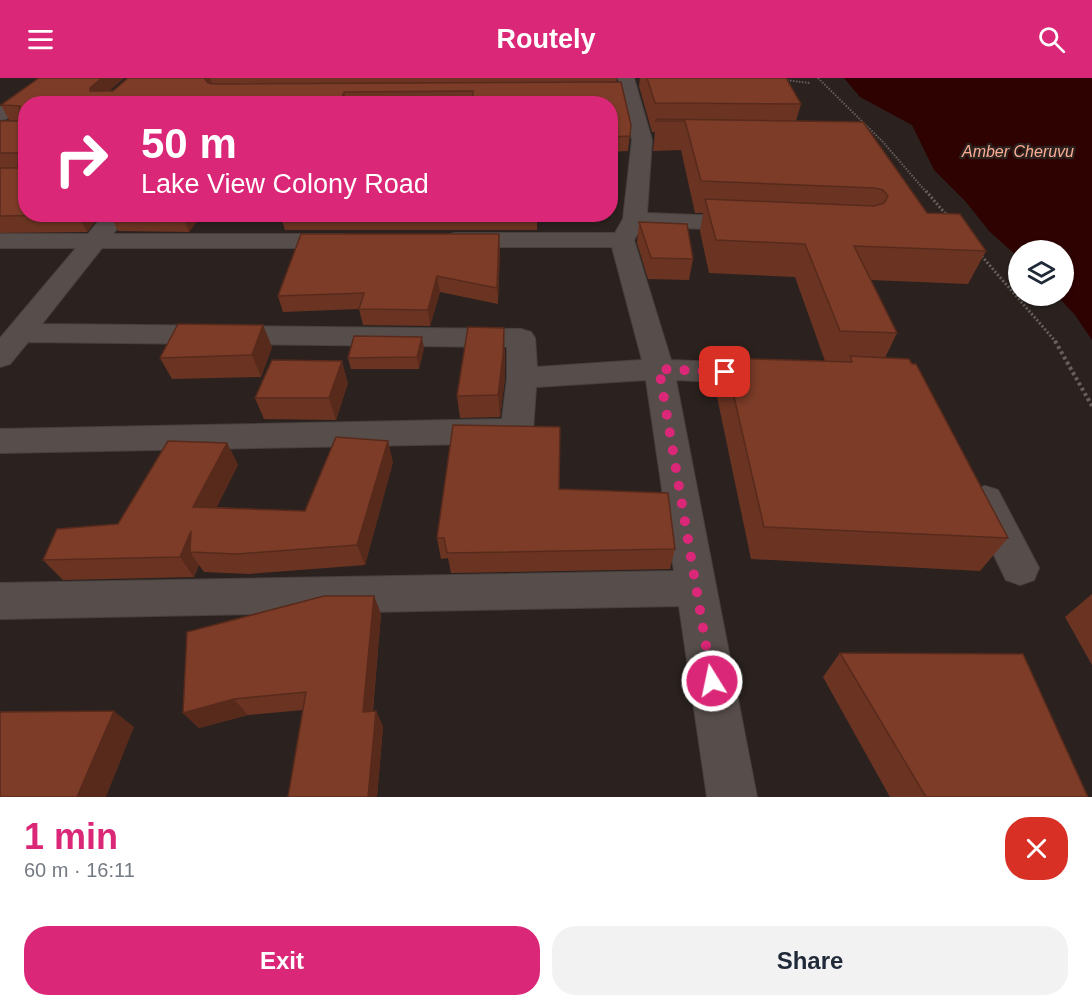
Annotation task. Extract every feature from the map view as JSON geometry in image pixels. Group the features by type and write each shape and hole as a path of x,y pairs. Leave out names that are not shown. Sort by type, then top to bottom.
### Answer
{"street":[{"path":"27,96 53,78"},
{"path":"629,83 641,134 629,180 628,229 659,369 732,797"},
{"path":"0,115 18,102"},
{"path":"0,357 111,222"},
{"path":"431,241 628,229 766,225"},
{"path":"0,241 371,241"},
{"path":"0,441 517,431 522,378 521,338 21,333"},
{"path":"522,378 659,369 798,376"},
{"path":"973,475 1020,568"},
{"path":"0,601 695,588"}],"path":[{"path":"818,78 883,142 952,221"},
{"path":"783,80 810,83"},
{"path":"975,248 1052,336 1092,406"}],"water":[{"name":"Amber Cheruvu","path":"844,78 1092,78 1092,340 1066,306 1074,306 1074,240 1008,240 1008,248 990,232 966,202 934,170 912,125 860,97"}],"building":[{"path":"39,78 102,78 90,88 90,91 113,91 128,78 204,78 208,83 214,84 621,82 631,125 630,136 618,137 618,96 473,96 473,91 344,92 342,96 18,96 18,106 1,105"},
{"path":"647,78 786,78 801,104 655,103"},
{"path":"657,119 863,122 927,213 960,214 986,251 854,246 897,333 840,331 805,244 716,240 705,199 874,206 884,203 888,196 883,190 701,181 685,121 656,121"},
{"path":"0,121 18,121 18,153 0,153"},
{"path":"0,168 18,168 18,216 0,216"},
{"path":"639,222 687,224 693,259 651,258"},
{"path":"301,234 499,234 497,288 437,276 428,310 359,309 364,293 278,296"},
{"path":"178,324 263,325 252,355 160,358"},
{"path":"468,327 504,328 498,395 457,396"},
{"path":"354,336 422,337 417,357 348,358"},
{"path":"850,356 909,359 912,364 916,364 1008,538 764,527 725,358 852,362"},
{"path":"272,360 342,361 329,398 255,398"},
{"path":"453,425 560,427 559,489 668,493 675,549 447,553 444,538 437,538"},
{"path":"336,437 388,441 357,545 237,554 190,552 191,531 180,557 43,560 57,529 118,524 168,441 227,443 193,507 305,511"},
{"path":"324,596 374,596 363,712 376,711 368,797 288,797 306,692 234,699 183,713 187,632"},
{"path":"840,653 1023,654 1088,797 926,797"},
{"path":"114,711 77,797 0,797 0,712"}],"route":[{"path":"712,681 659,369 725,372"}]}
